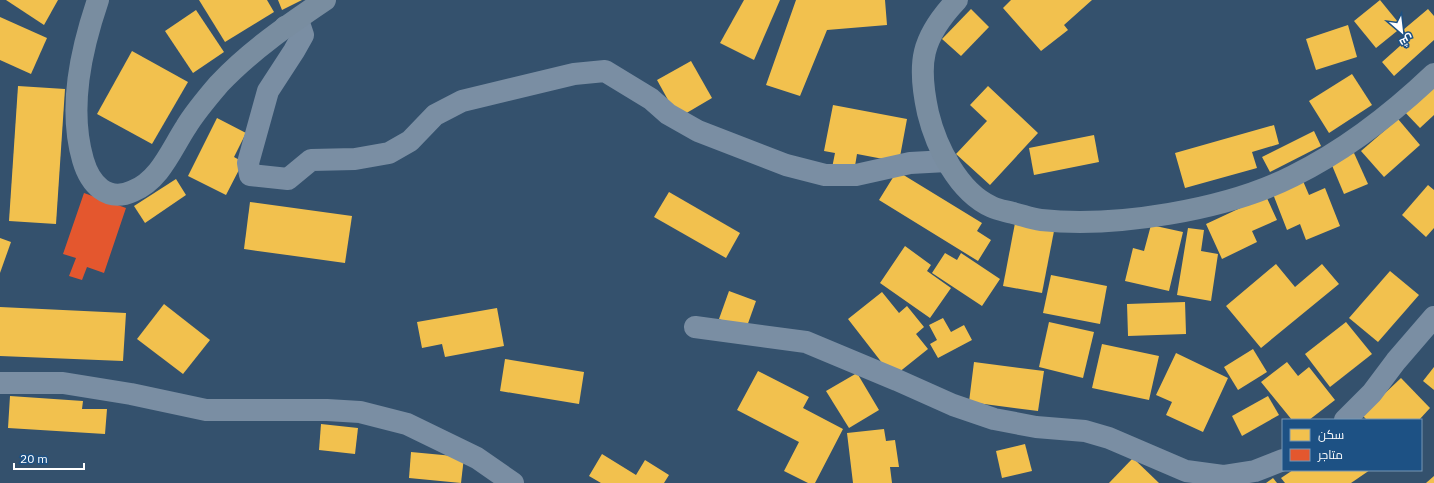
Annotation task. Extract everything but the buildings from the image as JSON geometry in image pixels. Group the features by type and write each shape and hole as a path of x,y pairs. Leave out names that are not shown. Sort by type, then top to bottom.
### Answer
{"main road":[{"path":"98,0 82,58 75,117 78,143 85,168 94,183 102,191 115,196 133,191 157,174 186,126 208,97 236,68 285,27 325,0"},
{"path":"957,0 928,41 922,61 925,99 931,126 947,161 956,176 969,190 991,207 1039,220 1092,222 1157,215 1224,202 1258,191 1293,176 1324,159 1398,107 1434,74"}],"street":[{"path":"285,27 300,26 302,35 294,51 268,91 248,164 250,175 288,179 311,160 355,159 389,153 410,141 435,115 462,101 574,74 605,71 651,99 668,114 698,131 786,165 825,175 856,175 910,164 947,161"},
{"path":"1346,419 1372,393 1396,361 1434,317"},
{"path":"695,326 806,342 953,405 994,419 1036,427 1085,431 1109,438 1186,471 1223,476 1255,471 1282,460"},
{"path":"0,383 63,383 131,394 206,410 327,410 360,412 408,424 477,458 513,483"}]}
